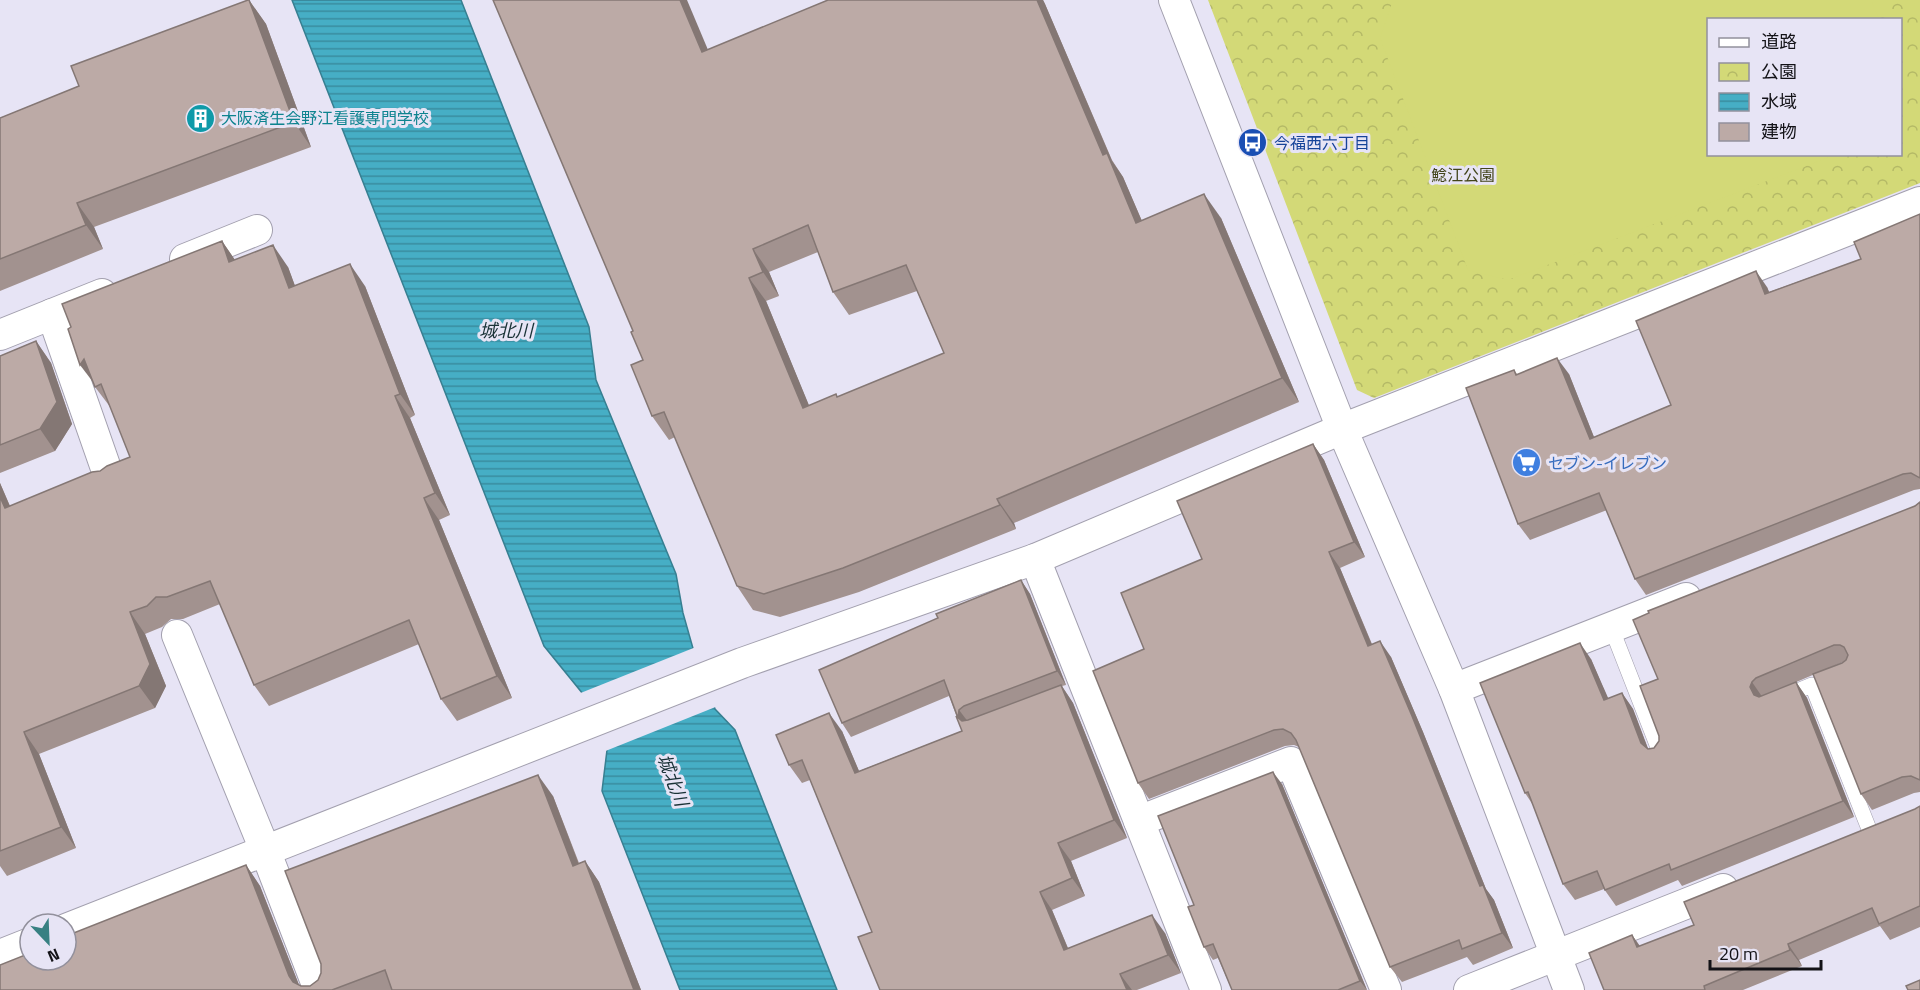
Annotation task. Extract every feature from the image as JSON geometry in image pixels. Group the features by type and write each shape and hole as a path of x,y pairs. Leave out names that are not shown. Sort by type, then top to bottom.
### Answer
{"street":[{"path":"1174,0 1342,429 1454,689 1569,990"},
{"path":"78,924 726,669 1035,559 1342,429 1920,202"},
{"path":"160,270 257,230"},
{"path":"0,335 128,283"},
{"path":"52,314 109,477"},
{"path":"1035,559 1080,690 1139,821 1206,990"},
{"path":"1454,689 1711,588"},
{"path":"177,635 265,850 319,990"},
{"path":"1139,821 1291,762 1386,990"},
{"path":"1469,990 1750,878"},
{"path":"0,956 18,949"}],"lane":[{"path":"1611,627 1661,755"},
{"path":"1771,703 1830,677"},
{"path":"1812,685 1869,830"}],"green space":[{"name":"鯰江公園","path":"1208,0 1920,0 1920,183 1374,398 1357,390"},
{"path":"1393,0 1871,0 1879,18 1707,18 1707,156 1832,156 1508,280 1468,270 1380,38"}],"water":[{"name":"城北川","path":"292,0 461,0 589,327 596,380 676,574 683,613 694,652 715,709 735,730 837,990 680,990 602,791 607,750 583,694 544,646"}],"pier":[{"path":"696,647 718,706 603,752 578,694"}],"building":[{"path":"249,0 294,122 77,203 86,225 0,259 0,118 79,86 71,66"},
{"path":"493,0 680,0 702,52 828,0 1037,0 1103,155 1107,153 1136,223 1204,194 1282,378 997,499 1000,505 843,568 764,594 737,586 664,412 652,416 631,365 643,360 631,332 633,331","holes":["808,225 833,292 906,265 944,353 837,397 836,394 803,408 749,278 763,272 753,249"]},
{"path":"1920,214 1920,478 1911,473 1903,474 1635,579 1599,493 1518,524 1466,388 1514,370 1516,375 1557,358 1590,439 1671,405 1636,321 1756,271 1765,294 1861,259 1854,242"},
{"path":"222,241 229,262 273,245 289,288 350,264 400,394 395,396 435,493 424,498 497,676 441,699 409,620 254,685 210,581 167,597 156,597 147,606 130,612 150,664 139,686 24,732 61,827 0,851 0,497 5,508 130,457 101,384 95,387 84,359 80,365 68,329 71,327 62,304"},
{"path":"36,341 57,402 40,429 0,445 0,356"},
{"path":"1313,444 1354,542 1329,552 1368,646 1380,641 1480,886 1483,885 1502,933 1462,949 1459,940 1390,967 1296,740 1291,733 1283,729 1274,730 1138,783 1093,671 1144,649 1121,593 1202,559 1177,501"},
{"path":"1920,502 1920,780 1911,776 1902,777 1861,794 1813,674 1846,660 1848,655 1844,647 1834,645 1756,678 1750,687 1754,695 1759,697 1796,682 1843,801 1671,870 1669,864 1605,890 1597,871 1563,884 1528,792 1525,793 1480,683 1580,643 1604,700 1622,693 1641,743 1648,749 1654,748 1659,741 1659,736 1640,686 1658,679 1633,620 1649,613 1648,611 1915,506"},
{"path":"1021,580 1057,671 964,706 959,710 958,718 944,680 842,723 819,670 938,618 936,614"},
{"path":"1061,685 1114,820 1058,843 1072,878 1040,892 1064,950 1152,915 1168,955 1120,974 1127,990 880,990 858,937 872,932 802,760 789,765 776,735 829,713 855,773 962,731 956,716 962,721 968,720"},
{"path":"1273,772 1360,981 1338,990 1232,990 1213,944 1204,947 1188,907 1194,905 1158,816"},
{"path":"538,775 573,866 585,861 634,990 392,990 385,970 332,990 0,990 0,965 18,958 18,972 78,972 78,931 246,865 289,976 293,982 301,986 310,986 318,980 321,964 285,871"},
{"path":"1920,806 1920,906 1879,924 1872,908 1788,944 1790,950 1704,986 1705,990 1604,990 1589,953 1632,935 1637,947 1694,925 1684,902"},
{"path":"1920,980 1920,990 1908,990 1906,986"}],"place":[{"name":"大阪済生会野江看護専門学校","path":"200,118"},
{"name":"今福西六丁目","path":"1253,143"},
{"name":"セブン-イレブン","path":"1527,463"}]}
